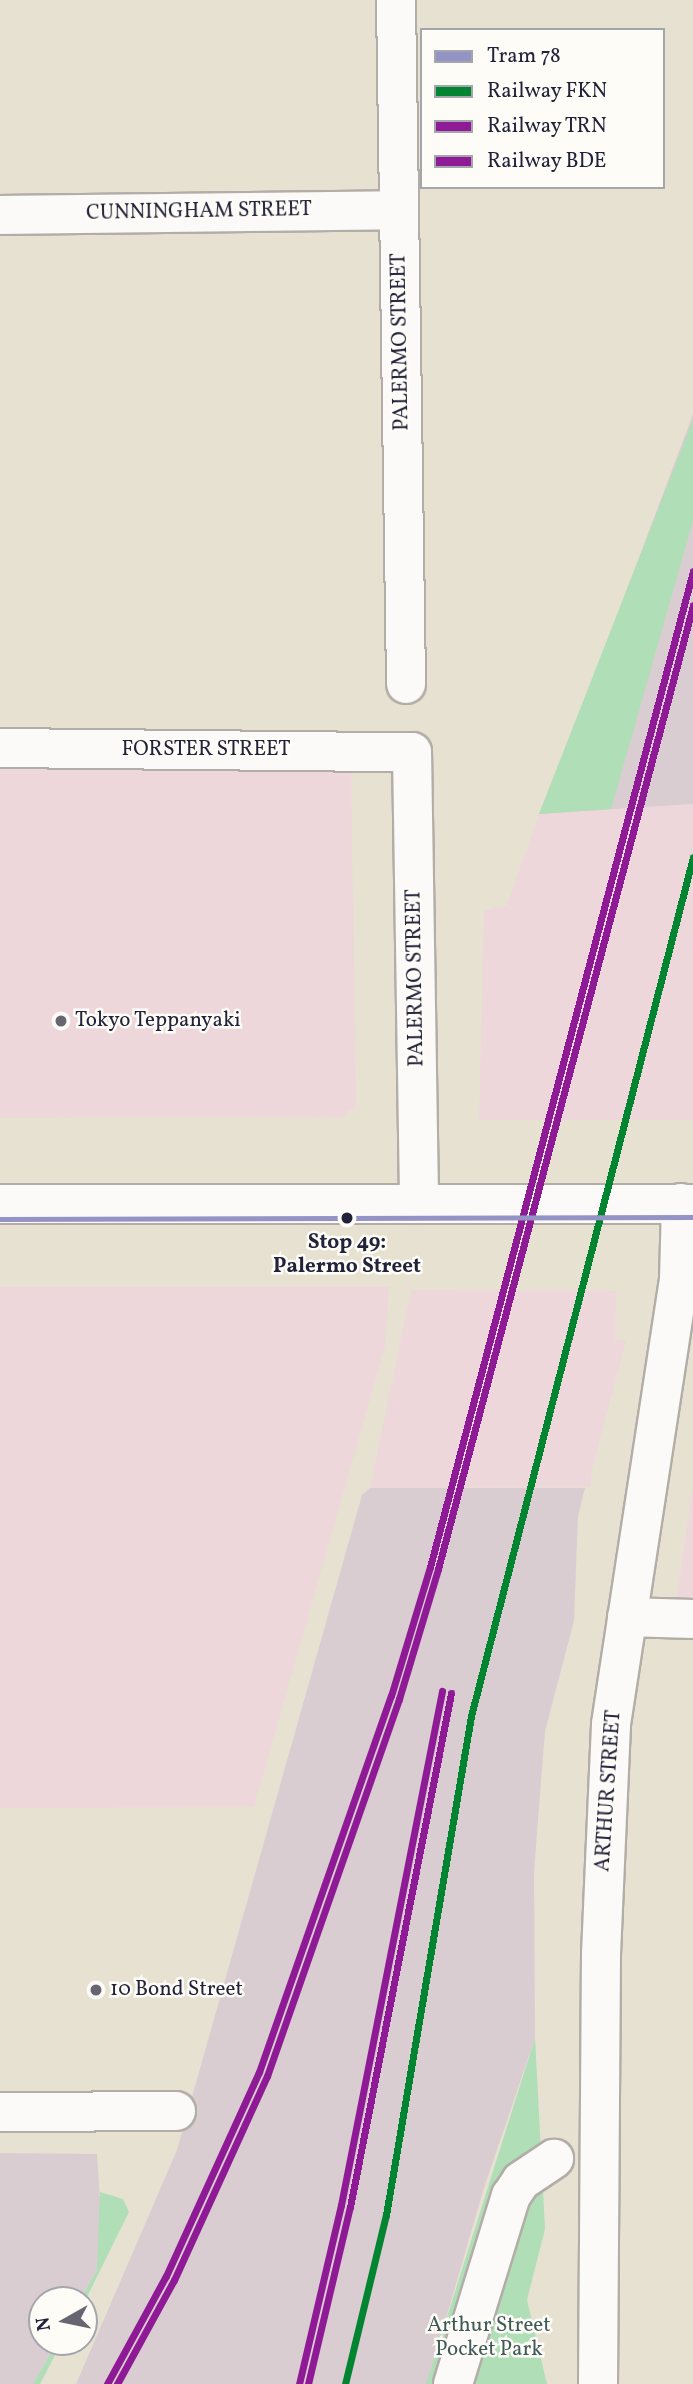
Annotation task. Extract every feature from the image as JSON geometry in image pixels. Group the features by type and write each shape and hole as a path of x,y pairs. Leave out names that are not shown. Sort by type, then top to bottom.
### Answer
{"street":[{"name":"PALERMO STREET","path":"396,0 407,684"},
{"name":"CUNNINGHAM STREET","path":"0,215 398,210"},
{"name":"FORSTER STREET","path":"0,748 412,752"},
{"name":"PALERMO STREET","path":"412,752 419,1204"},
{"path":"0,1204 687,1203"},
{"name":"ARTHUR STREET","path":"598,2384 604,1829 611,1724 679,1280 687,1203"},
{"path":"627,1617 693,1619"},
{"path":"0,2112 176,2111"},
{"path":"453,2384 511,2196 521,2181 554,2159"}],"shaded area":[{"path":"693,414 693,804 539,814 585,701"},
{"path":"0,767 351,767 356,1105 342,1117 0,1118"},
{"path":"693,804 693,1120 479,1120 484,911 507,905 539,814"},
{"path":"0,1287 389,1287 385,1346 254,1807 0,1808"},
{"path":"411,1290 616,1291 615,1340 626,1341 591,1473 591,1487 370,1488"},
{"path":"693,1487 693,1603 676,1603"},
{"path":"370,1488 585,1488 578,1516 574,1621 545,1731 534,1872 535,2038 483,2191 427,2384 76,2384 88,2356 98,2356 98,2333 177,2150 362,1495"},
{"path":"0,2153 97,2154 102,2228 97,2270 88,2286 28,2286 28,2356 49,2356 33,2384 0,2384"}],"green space":[{"path":"693,420 693,521 611,809 539,814"},
{"name":"Arthur Street Pocket Park","path":"535,2038 545,2229 527,2300 547,2384 426,2384"},
{"path":"100,2192 123,2199 129,2212 92,2286 88,2286 97,2270"},
{"path":"49,2356 55,2356 40,2384 33,2384"}],"tram line":[{"name":"78","path":"0,1219 693,1217"}],"rail line":[{"name":"TRN","path":"107,2384 166,2276 259,2072 391,1696 430,1567 693,571"},
{"name":"BDE","path":"117,2384 174,2280 267,2076 399,1699 438,1569 693,605"},
{"name":"FKN","path":"345,2384 386,2215 471,1716 693,857"},
{"name":"TRN","path":"299,2384 341,2205 442,1691"},
{"name":"BDE","path":"308,2384 350,2207 451,1693"}],"place":[{"name":"Tokyo Teppanyaki","path":"61,1021"},
{"name":"Stop 49: Palermo Street","path":"347,1218"},
{"name":"10 Bond Street","path":"96,1990"}]}
